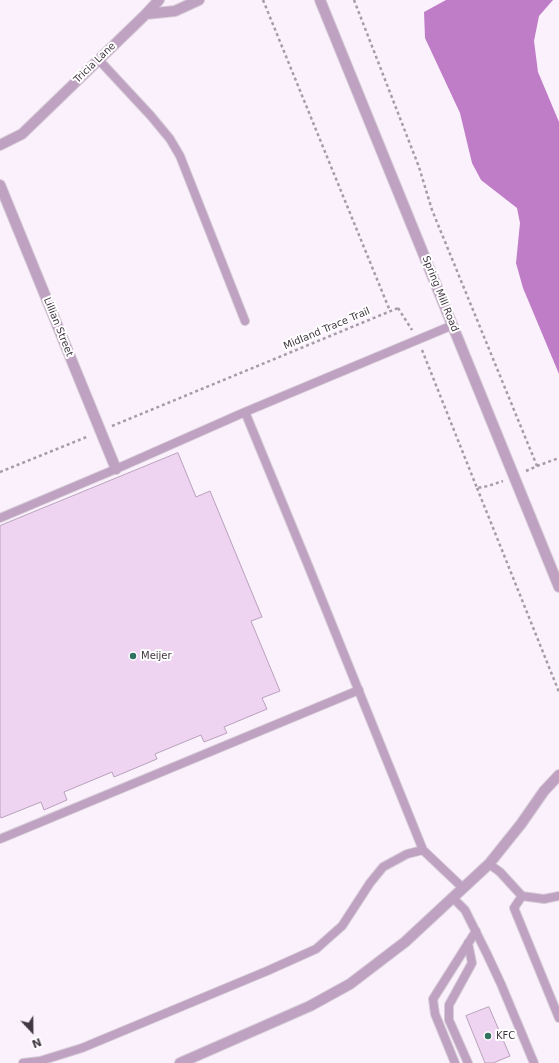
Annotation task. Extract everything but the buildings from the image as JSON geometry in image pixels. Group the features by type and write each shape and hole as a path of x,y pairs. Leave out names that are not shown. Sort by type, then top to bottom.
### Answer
{"street":[{"name":"Tricia Lane","path":"0,145 22,134 159,0"},
{"path":"146,14 175,10 199,0"},
{"name":"Spring Mill Road","path":"320,0 559,588"},
{"name":"Lillian Street","path":"0,185 116,469"},
{"path":"180,1063 310,1006 350,984 405,942 489,864 521,824 544,790 559,775"}],"lane":[{"path":"99,60 166,133 180,156 245,321"},
{"path":"0,518 245,412 453,325"},
{"path":"245,412 423,850 463,888"},
{"path":"0,839 359,690"},
{"path":"23,1063 40,1061 86,1046 260,974 316,949 342,926 370,883 383,867 407,854 423,850"},
{"path":"489,864 500,872 522,896 544,899 558,898"},
{"path":"522,896 514,908 559,1018"},
{"path":"453,898 465,910 476,932 501,984 534,1063"},
{"path":"455,1063 434,1014 433,999 476,932"},
{"path":"468,943 472,963 448,1005 449,1020 468,1063"}],"path":[{"path":"263,0 390,311 398,308 418,340 559,692"},
{"path":"354,0 419,167 432,210 537,466"},
{"name":"Midland Trace Trail","path":"0,472 398,308"},
{"path":"477,488 488,486 514,477 559,458"}],"shaded area":[{"path":"446,0 553,0 539,16 534,41 538,72 559,122 559,374 523,288 516,263 520,223 517,208 481,180 472,163 460,113 425,38 424,12"}],"place":[{"name":"Meijer","path":"133,656"},
{"name":"KFC","path":"488,1036"}]}
